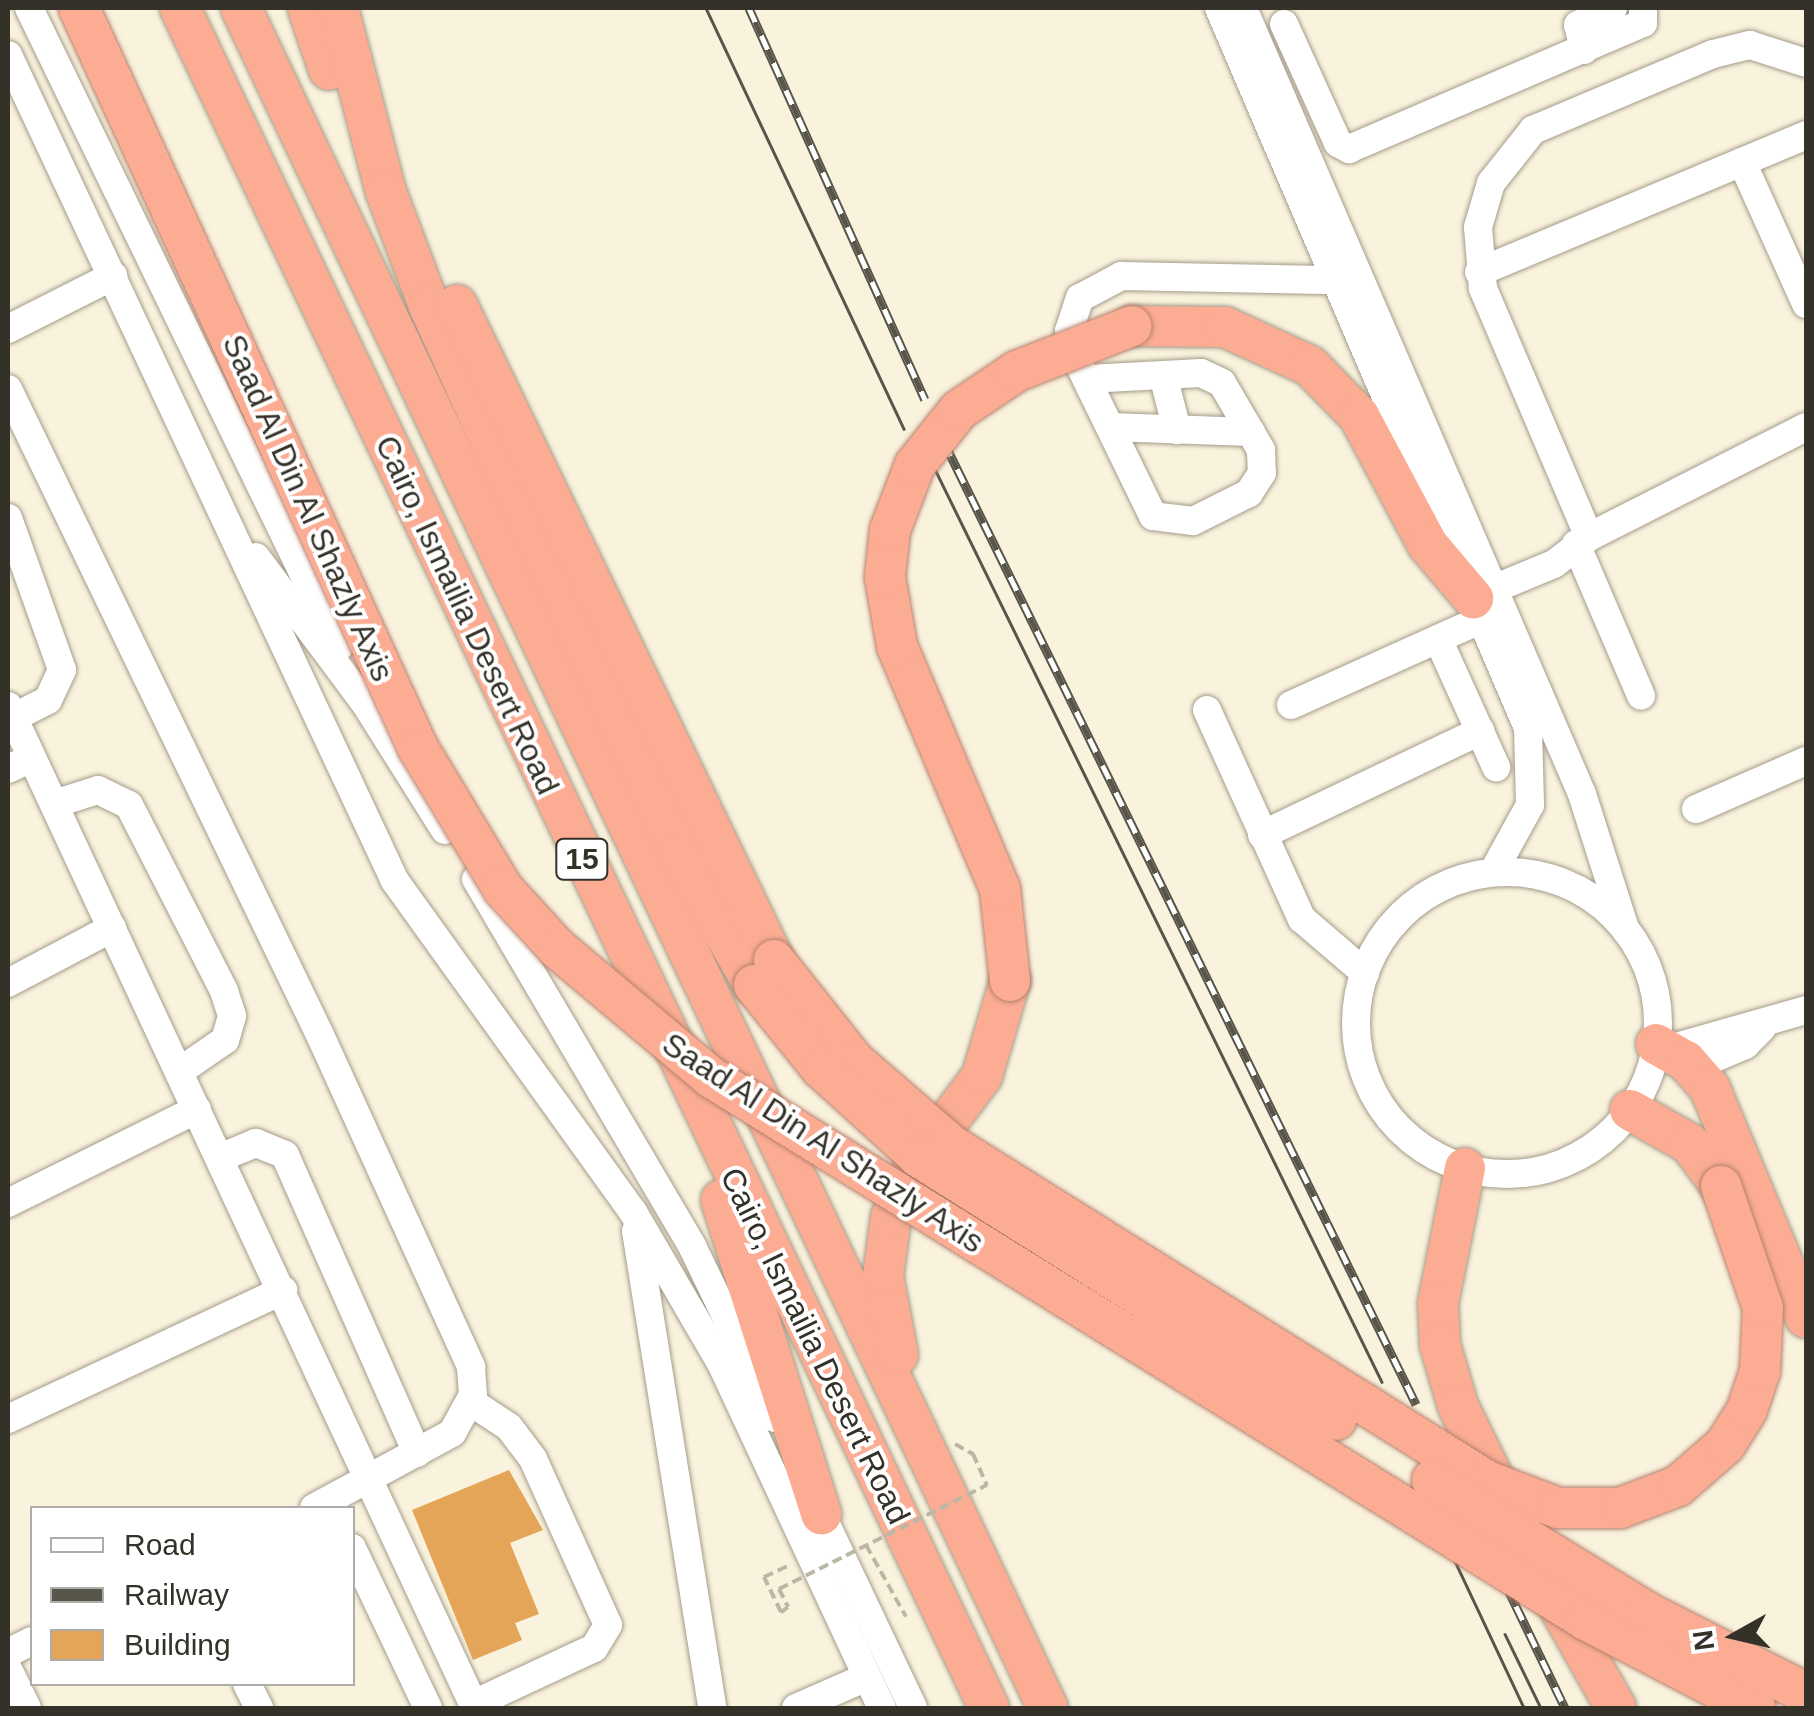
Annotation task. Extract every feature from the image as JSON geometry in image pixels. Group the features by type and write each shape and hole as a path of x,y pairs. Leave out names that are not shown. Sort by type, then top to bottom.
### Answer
{"highway":[{"name":"Saad Al Din Al Shazly Axis","path":"79,8 418,748 503,889 557,948 712,1078 1586,1620 1755,1708"},
{"name":"Cairo, Ismailia Desert Road","path":"180,8 685,1076 922,1609 988,1708"},
{"path":"308,8 351,126 386,192"},
{"path":"338,8 386,192"},
{"name":"Cairo, Ismailia Desert Road","path":"245,13 1048,1708"},
{"name":"Saad Al Din Al Shazly Axis","path":"386,192 443,339 661,817 858,1106 940,1173 1604,1586 1806,1693"},
{"path":"913,1422 885,1295 886,1236 906,1181 982,1076 1010,982 1000,889 894,635 886,577 890,530 915,464 959,410 1018,371 1132,326 1225,327 1310,366 1359,416 1428,546 1484,595"},
{"path":"764,973 854,1061 951,1145 1487,1481 1558,1508 1620,1508 1678,1486 1725,1445 1747,1410 1760,1371 1763,1308 1721,1186 1677,1133 1630,1110"},
{"path":"1673,1054 1806,1318"},
{"path":"685,1076 821,1514"},
{"path":"1465,1168 1438,1303 1444,1366 1616,1708"}],"street":[{"path":"29,8 365,703"},
{"path":"1219,8 1263,18 1338,143 1350,149 1643,23 1644,8"},
{"path":"1584,50 1578,25 1613,8"},
{"path":"1263,18 1302,171 1484,595 1528,728 1534,766 1524,824 1493,872"},
{"path":"1641,696 1479,272 1487,194 1534,130 1733,48 1771,47 1806,63"},
{"path":"8,55 395,881 634,1212 721,1363 882,1708"},
{"path":"1479,272 1806,135"},
{"path":"1742,162 1806,304"},
{"path":"1328,231 1336,280 1595,827 1625,929 1654,987 1673,1054"},
{"path":"8,329 113,276"},
{"path":"1087,380 1162,375 1216,378 1251,432 1263,457 1255,488 1178,525 1153,516 1087,380 1070,343 1070,320 1088,289 1109,278 1336,280"},
{"path":"1162,375 1177,430"},
{"path":"8,389 328,1052 471,1366 471,1402 452,1432 326,1506"},
{"path":"1110,427 1251,432"},
{"path":"1291,705 1438,639 1484,595 1554,564 1583,540 1806,428"},
{"path":"222,512 365,703 556,1007 692,1246 913,1708"},
{"path":"8,518 62,670 48,700 10,712 20,764 54,804 474,1706 594,1648 608,1625 532,1459 509,1428 471,1402"},
{"path":"1438,639 1496,767"},
{"path":"1208,710 1262,835 1312,932 1365,973"},
{"path":"1262,835 1480,731"},
{"path":"1696,809 1806,760"},
{"path":"54,804 98,790 129,805 224,991 232,1016 225,1040 180,1071"},
{"path":"1625,929 1594,900 1556,880 1493,872 1414,904 1365,973 1357,1037 1377,1098 1420,1146 1465,1168 1522,1174 1564,1163 1601,1142 1673,1054 1745,1046 1762,1028 1806,1010"},
{"path":"8,982 112,928"},
{"path":"8,1204 197,1109"},
{"path":"220,1158 256,1142 286,1154 418,1453"},
{"path":"634,1212 712,1708"},
{"path":"8,1419 282,1290"},
{"path":"355,1554 428,1708"},
{"path":"8,1670 27,1708"},
{"path":"796,1708 867,1677"}],"path":[{"path":"810,1555 764,1577 781,1612 788,1607 779,1588 987,1486 973,1454"},
{"path":"866,1545 874,1560 922,1609 877,1632"}],"building":[{"path":"509,1470 543,1530 510,1543 539,1614 515,1623 522,1640 473,1660 412,1510"}],"tram line":[{"path":"706,8 904,429"},
{"path":"932,463 1382,1382"},
{"path":"1447,1544 1524,1708"},
{"path":"1505,1634 1541,1708"}],"railway":[{"path":"749,8 925,399"},
{"path":"944,442 1416,1404"},
{"path":"1503,1579 1565,1708"}]}
